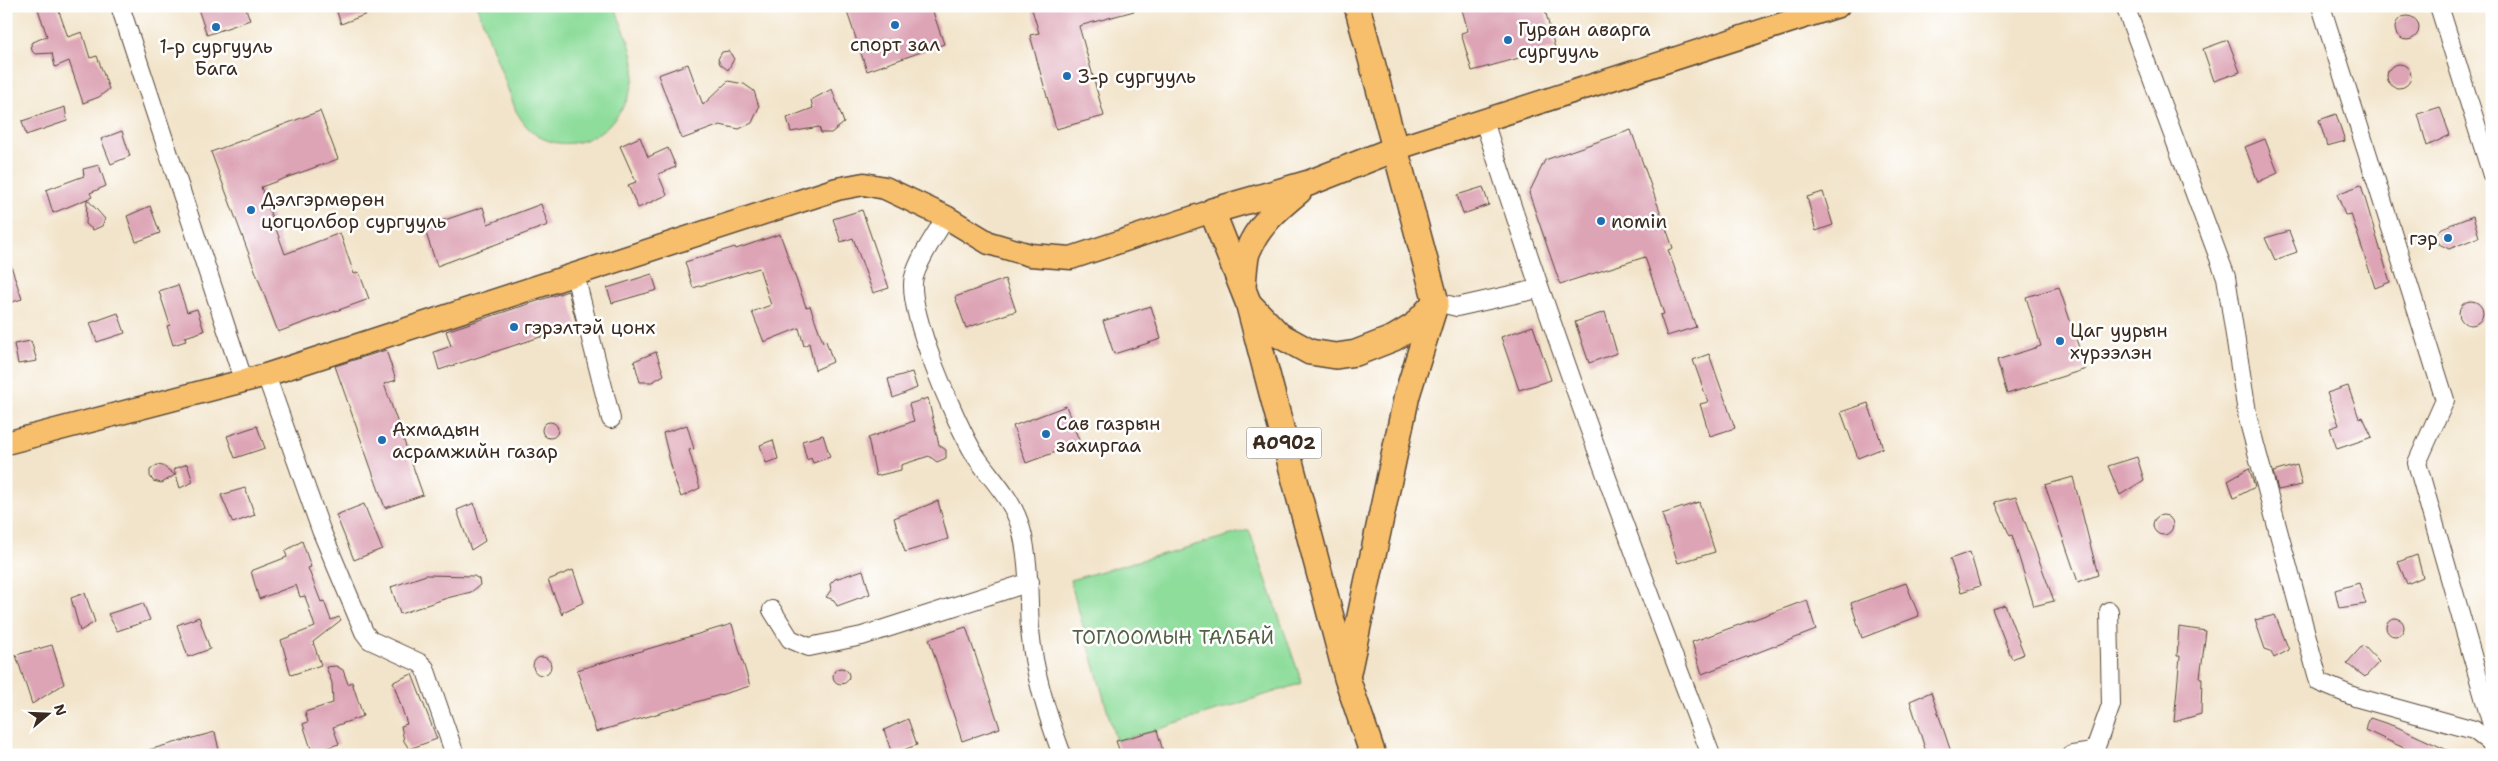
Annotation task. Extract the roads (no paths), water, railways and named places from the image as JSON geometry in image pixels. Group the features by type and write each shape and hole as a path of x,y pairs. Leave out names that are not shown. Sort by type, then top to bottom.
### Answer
{"highway":[{"path":"1347,678 1407,395 1436,302 1357,6"},
{"path":"1212,211 1309,183 1396,149"},
{"path":"1309,183 1272,213 1247,253 1245,295 1279,335 1310,352 1336,356 1356,353 1394,338 1414,326 1436,302"},
{"name":"A0902","path":"1212,211 1245,295 1347,678 1373,755"}],"main road":[{"path":"1396,149 1838,6"},
{"path":"6,443 244,382 837,189 864,184 885,188 946,217 989,243 1030,255 1071,258 1212,211"}],"street":[{"path":"120,6 244,382"},
{"path":"2125,6 2226,277 2248,420 2319,682 2356,696 2474,730 2492,744"},
{"path":"2321,6 2445,400 2417,463 2480,692 2492,725"},
{"path":"2439,6 2492,175"},
{"path":"1484,121 1538,289 1641,573 1711,755"},
{"path":"946,217 924,253 913,279 914,303 930,353 964,434 976,455 1014,508 1021,527 1030,582 1030,631 1041,697 1062,755"},
{"path":"575,275 611,419"},
{"path":"1436,302 1456,307 1538,289"},
{"path":"266,375 321,530 364,632 370,640 420,663 425,668 455,755"},
{"path":"772,610 790,639 809,647 862,636 1030,582"},
{"path":"2072,755 2096,753 2111,705 2109,611"}],"place":[{"name":"спорт зал","path":"895,25"},
{"name":"1-р сургууль Бага","path":"216,27"},
{"name":"Гурван аварга сургууль","path":"1508,40"},
{"name":"3-р сургууль","path":"1067,76"},
{"name":"Дэлгэрмөрөн цогцолбор сургууль","path":"251,210"},
{"name":"nomin","path":"1601,221"},
{"name":"гэр","path":"2448,238"},
{"name":"гэрэлтэй цонх","path":"514,327"},
{"name":"Цаг уурын хүрээлэн","path":"2060,341"},
{"name":"Сав газрын захиргаа","path":"1046,434"},
{"name":"Ахмадын асрамжийн газар","path":"382,440"}],"park label":[{"name":"ТОГЛООМЫН ТАЛБАЙ","path":"1173,637"}]}
